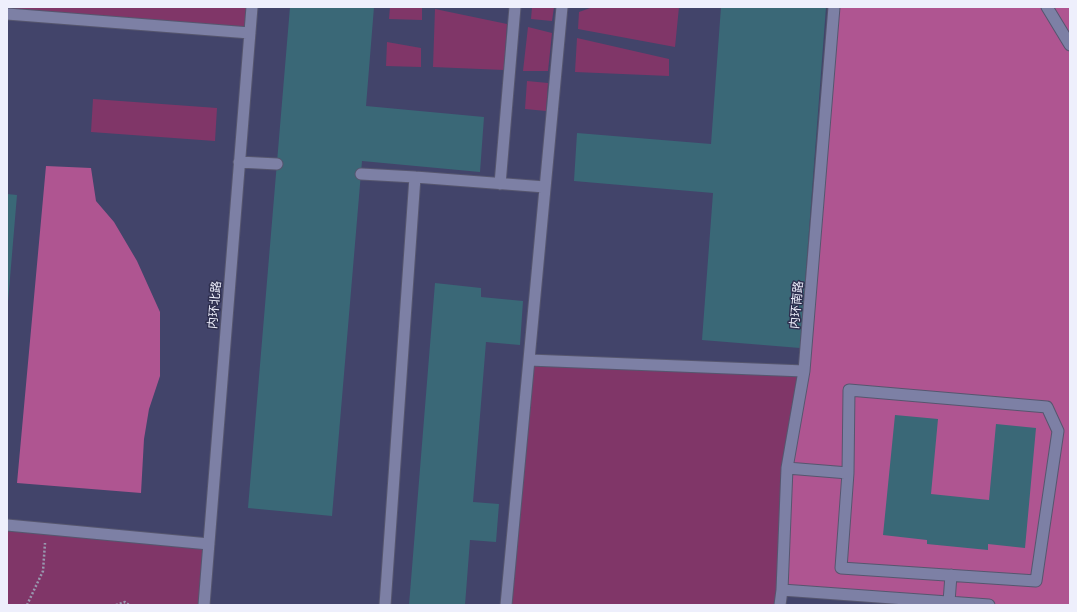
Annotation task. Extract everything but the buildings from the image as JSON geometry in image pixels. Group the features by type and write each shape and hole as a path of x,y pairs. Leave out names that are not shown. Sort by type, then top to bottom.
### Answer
{"lane":[{"name":"内环北路","path":"204,605 252,7"},
{"path":"500,184 515,7"},
{"path":"506,605 562,7"},
{"name":"内环南路","path":"780,605 782,590 787,468 804,371 834,7"},
{"path":"1047,7 1070,45"},
{"path":"7,14 250,33"},
{"path":"239,162 277,164"},
{"path":"360,174 545,187"},
{"path":"386,605 415,177"},
{"path":"529,360 804,371"},
{"path":"849,390 1047,407 1058,431 1036,581 842,568 848,473 849,390"},
{"path":"787,468 848,473"},
{"path":"7,525 209,544"},
{"path":"949,602 951,575"},
{"path":"782,590 989,605"}],"path":[{"path":"27,605 43,571 46,528"},
{"path":"116,605 125,602 129,605"}],"shaded area":[{"path":"7,7 1070,7 1070,605 7,605"},
{"path":"7,7 252,7 250,33 7,14"},
{"path":"390,7 422,7 422,20 389,19"},
{"path":"532,7 554,7 552,21 531,19"},
{"path":"593,7 679,7 675,47 578,29 579,12"},
{"path":"833,7 1070,7 1070,605 987,605 782,590"},
{"path":"435,9 507,24 504,70 433,67"},
{"path":"528,27 552,33 548,71 523,71"},
{"path":"577,38 669,59 669,76 575,72"},
{"path":"387,42 421,48 421,67 386,66"},
{"path":"527,81 548,83 546,111 525,109"},
{"path":"93,99 217,108 215,141 91,132"},
{"path":"46,166 91,168 96,201 114,222 137,261 160,312 160,376 149,409 144,439 141,493 17,483"},
{"path":"529,360 804,371 780,605 506,605"},
{"path":"7,525 209,544 204,605 7,605"}]}
